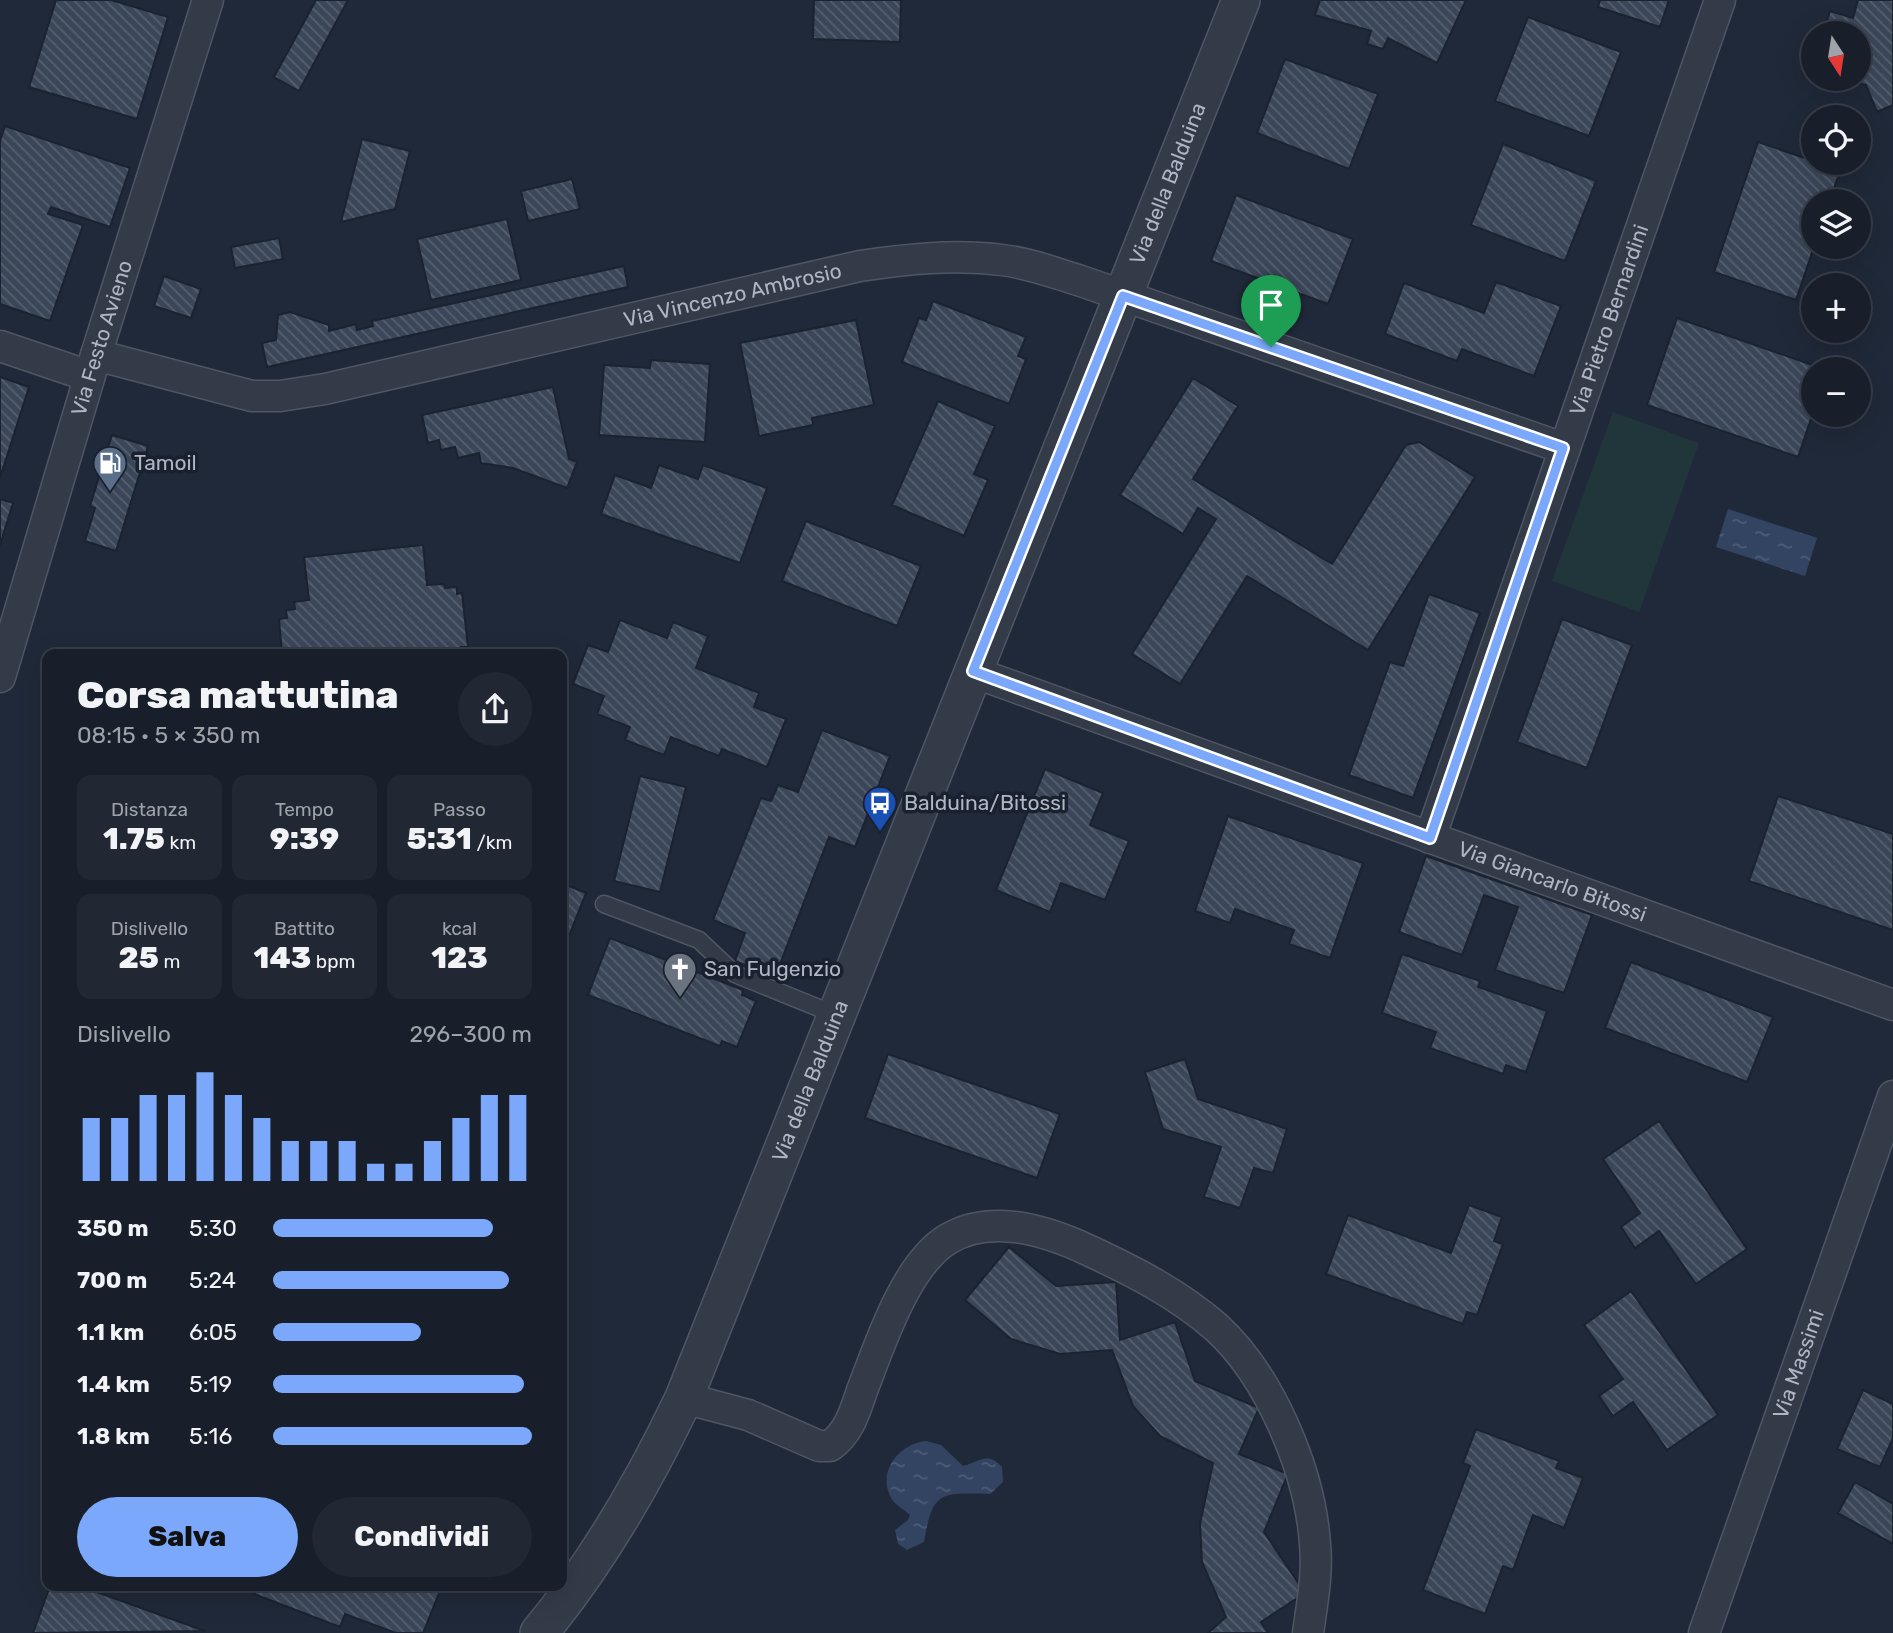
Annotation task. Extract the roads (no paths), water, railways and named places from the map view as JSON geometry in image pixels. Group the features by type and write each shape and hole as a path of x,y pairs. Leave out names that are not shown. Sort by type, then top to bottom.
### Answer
{"street":[{"name":"Via Festo Avieno","path":"0,677 93,365 208,0"},
{"name":"Via della Balduina","path":"539,1633 576,1586 621,1515 684,1398 1241,0"},
{"name":"Via Pietro Bernardini","path":"1430,838 1720,0"},
{"name":"Via Vincenzo Ambrosio","path":"0,346 252,396 294,394 860,267 940,257 1003,260 1123,296 1563,448"},
{"name":"Via Giancarlo Bitossi","path":"973,671 1893,1005"},
{"name":"Via Massimi","path":"1704,1633 1893,1097"},
{"path":"684,1398 748,1415 819,1446 830,1447 848,1429 878,1351 916,1271 944,1241 968,1230 996,1226 1030,1230 1063,1239 1140,1275 1184,1302 1233,1345 1259,1382 1292,1446 1304,1480 1313,1520 1315,1573 1308,1633"}],"lane":[{"path":"604,904 699,940 735,974 836,1015"}],"water":[{"path":"1728,509 1817,538 1805,576 1716,547"},
{"path":"926,1441 941,1445 963,1466 983,1459 997,1462 1002,1467 1003,1482 990,1494 960,1494 942,1498 931,1512 924,1542 907,1550 898,1544 895,1530 908,1520 910,1515 890,1496 887,1476 889,1468 900,1453 916,1443"}],"place":[{"name":"Tamoil","path":"110,493"},
{"name":"Balduina/Bitossi","path":"880,833"},
{"name":"San Fulgenzio","path":"680,999"}]}
